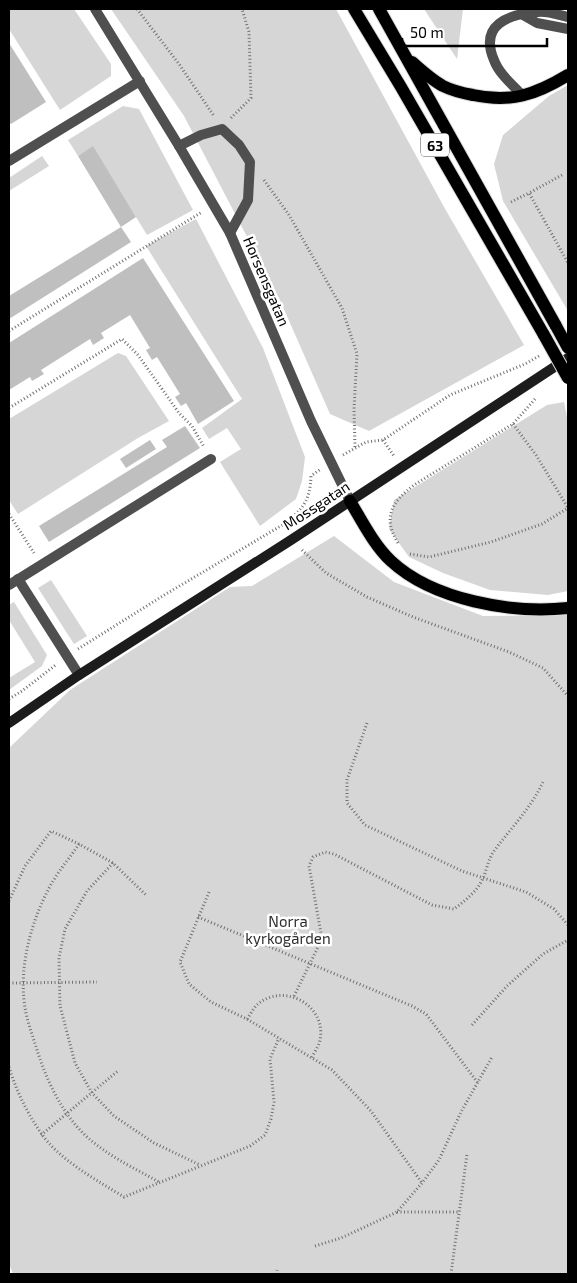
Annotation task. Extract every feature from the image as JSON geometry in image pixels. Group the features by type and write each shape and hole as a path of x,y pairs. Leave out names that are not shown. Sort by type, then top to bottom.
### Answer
{"main road":[{"name":"63","path":"354,9 401,87 568,378"},
{"name":"63","path":"379,9 568,348"},
{"path":"405,56 442,86 456,92 494,100 524,96 568,75"},
{"path":"350,501 389,559 405,572 428,585 452,595 490,604 527,609 568,608"}],"street":[{"name":"Horsensgatan","path":"95,9 180,146 230,232 311,421 350,501"},
{"path":"524,96 503,74 494,61 490,48 490,36 495,27 504,19 539,12 568,17"},
{"path":"523,15 538,23 568,29"},
{"path":"9,161 140,81"},
{"path":"180,146 201,135 222,128 239,145 250,162 248,200 230,232"},
{"name":"Mossgatan","path":"9,724 79,675 291,540 568,358"},
{"path":"79,675 13,582 210,459"}],"path":[{"path":"138,9 179,64 222,128 251,98 249,32 242,9"},
{"path":"250,162 289,215 342,308 357,354 354,409 355,447"},
{"path":"511,202 562,175"},
{"path":"529,193 568,263"},
{"path":"9,331 214,204"},
{"path":"9,408 122,339 138,355 179,413 192,426 210,459"},
{"path":"9,699 67,656 284,524 298,513 306,502 310,494 311,476 355,447 366,442 383,440 450,395 526,364 540,356"},
{"path":"402,548 392,534 390,525 394,503 400,496 414,485 513,424 540,393"},
{"path":"406,552 415,556 429,557 491,542 542,524 568,508 536,455 513,424"},
{"path":"9,514 41,564"},
{"path":"291,540 326,573 367,597 413,617 508,652 543,668 568,696"},
{"path":"368,723 347,780 347,803 365,826 462,871 526,892 554,909 568,925"},
{"path":"294,996 322,940 309,866 313,857 325,852 334,854 432,905 454,909 467,899 483,878 492,853 537,796 543,782"},
{"path":"9,901 25,866 51,830 113,862 147,896"},
{"path":"79,844 53,882 36,920 28,949 24,983 26,1012 46,1077 66,1114 86,1136 117,1158 159,1182"},
{"path":"113,862 87,891 65,930 59,958 60,1006 75,1063 92,1093 114,1116 154,1143 200,1165"},
{"path":"209,892 180,962 189,984 211,1002 247,1019 332,1070 371,1111 422,1183"},
{"path":"198,917 412,1006 426,1014 478,1083"},
{"path":"472,1025 507,986 543,954 568,940"},
{"path":"9,983 97,982"},
{"path":"247,1019 258,1004 275,995 294,996 310,1005 320,1022 320,1041 312,1058"},
{"path":"9,1067 16,1090 41,1134 65,1158 90,1177 124,1197 250,1146 265,1135 271,1119 274,1102 270,1060 279,1038"},
{"path":"315,1246 341,1238 396,1212 422,1183 439,1160 462,1112 492,1057"},
{"path":"41,1134 119,1070"},
{"path":"451,1274 467,1154"},
{"path":"396,1212 458,1212"}],"green space":[{"path":"9,9 74,9 111,64 111,76 60,110 9,29"},
{"path":"111,9 336,9 444,207 524,345 369,431 330,414 279,298 184,116"},
{"path":"424,9 463,9 457,59"},
{"path":"568,85 568,311 503,201 494,164 503,135 549,96"},
{"path":"123,106 139,109 193,210 147,235 93,147 78,156 68,140"},
{"path":"42,156 49,166 9,191 9,178"},
{"path":"196,219 263,348 305,457 302,481 296,499 260,526 220,462 241,449 227,428 209,439 202,428 242,399 146,246"},
{"path":"118,353 126,356 169,421 138,438 18,514 9,500 9,419"},
{"path":"564,402 568,422 568,591 548,595 490,590 443,573 409,557 389,529 394,500 547,405"},
{"name":"Norra kyrkogården","path":"334,536 394,582 483,616 568,615 568,1274 13,1274 9,1264 9,748 70,690 230,587 252,586"},
{"path":"51,580 87,636 74,644 38,588"},
{"path":"14,602 47,655 42,666 9,690 9,678 35,662 9,620 9,605"}],"building":[{"path":"9,43 46,102 11,124 9,122"},
{"path":"93,146 136,217 121,227 78,156"},
{"path":"121,227 131,242 9,319 9,296"},
{"path":"143,258 234,401 198,424 186,403 181,406 175,397 180,394 157,357 152,360 146,350 150,348 130,315 101,333 104,338 93,345 90,339 41,370 44,374 32,381 30,377 9,390 9,343"},
{"path":"185,426 200,448 49,542 39,526 167,447 162,440"},
{"path":"150,440 156,449 126,468 120,459"}]}
